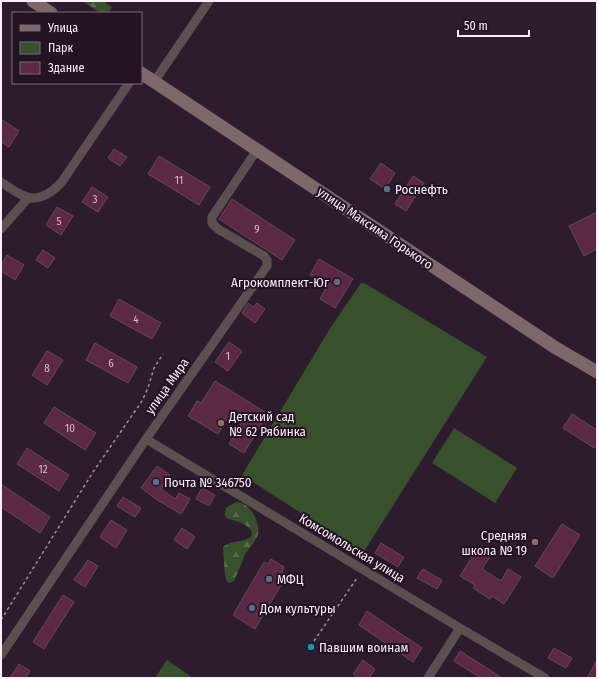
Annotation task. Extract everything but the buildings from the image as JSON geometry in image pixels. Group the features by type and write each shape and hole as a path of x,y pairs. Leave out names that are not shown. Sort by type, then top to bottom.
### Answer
{"main road":[{"path":"33,1 50,12"},
{"name":"улица Максима Горького","path":"142,74 556,348 597,372"}],"street":[{"path":"154,82 209,1"},
{"path":"1,182 28,198 47,196 60,183 127,84"},
{"name":"улица Мира","path":"1,655 146,439 267,266 267,260 264,256 218,229 212,223 212,217 257,150"},
{"path":"1,229 28,198"},
{"name":"Комсомольская улица","path":"146,439 545,678"},
{"path":"428,678 460,628"}],"path":[{"path":"1,620 93,472 142,401 154,368 163,354"},
{"path":"314,642 362,569"}],"green space":[{"path":"82,1 103,1 112,7 109,12 99,12"},
{"path":"361,283 366,284 487,357 363,553 242,475 329,330"},
{"path":"454,428 517,468 495,503 432,463"},
{"path":"236,502 246,505 253,513 256,518 258,534 256,540 245,555 234,581 230,583 227,582 225,576 223,547 230,543 245,540 252,536 252,532 247,526 226,518 226,508"},
{"path":"167,660 193,678 155,678"}],"place":[{"name":"Роснефть","path":"387,189"},
{"name":"Агрокомплект-Юг","path":"337,282"},
{"name":"Детский сад № 62 Рябинка","path":"221,423"},
{"name":"Почта № 346750","path":"156,482"},
{"name":"Средняя школа № 19","path":"535,542"},
{"name":"МФЦ","path":"269,579"},
{"name":"Дом культуры","path":"252,608"},
{"name":"Павшим воинам","path":"311,647"}]}
